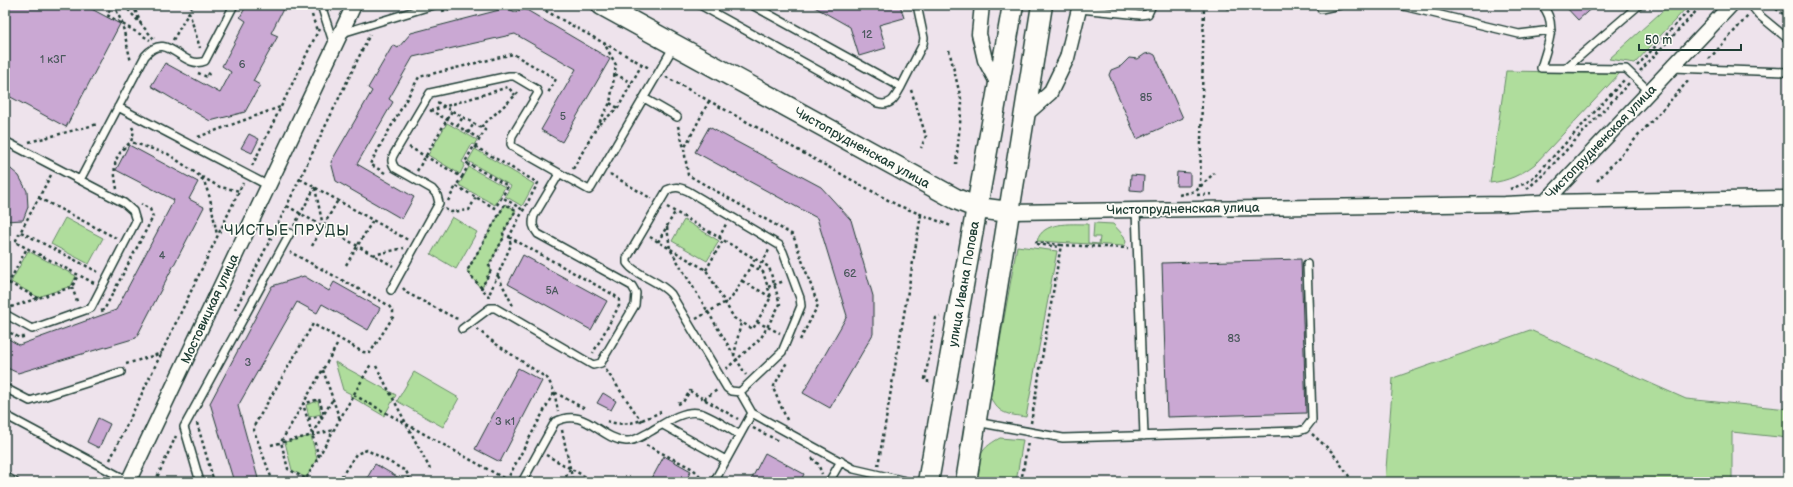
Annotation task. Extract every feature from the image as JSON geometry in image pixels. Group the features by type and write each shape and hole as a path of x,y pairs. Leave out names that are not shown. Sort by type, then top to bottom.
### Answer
{"main road":[{"name":"Чистопрудненская улица","path":"602,5 956,199 978,208 1009,212"},
{"name":"улица Ивана Попова","path":"928,482 1013,5"},
{"path":"966,482 1042,5"}],"street":[{"name":"Мостовицкая улица","path":"129,482 354,5"},
{"path":"982,5 978,34 985,60 999,86"},
{"name":"Чистопрудненская улица","path":"1009,212 1505,204 1545,202 1650,92 1730,5"},
{"path":"1024,116 1050,93 1067,58 1080,7"},
{"path":"1545,202 1788,198"}],"lane":[{"path":"80,180 145,56 151,49 159,46 193,62 200,63 205,61 234,5"},
{"path":"321,5 337,40 375,23 434,5"},
{"path":"700,5 877,103 884,105 895,99 923,44 924,38 917,5"},
{"path":"752,5 901,87"},
{"path":"1080,7 1140,15 1148,14 1152,5"},
{"path":"1322,9 1340,5"},
{"path":"1399,5 1519,34 1551,30"},
{"path":"1542,5 1551,20 1551,30 1541,68 1626,69 1650,92"},
{"path":"1566,68 1639,5"},
{"path":"1753,7 1788,39"},
{"path":"391,290 439,203 437,194 432,189 395,168 392,164 392,159 427,96 432,92 514,76 538,92 512,136 511,144 513,147 588,190 592,188 675,45"},
{"path":"1672,68 1788,72"},
{"path":"644,98 676,118"},
{"path":"118,107 269,186"},
{"path":"5,141 124,203 133,211 136,221 90,308 32,329 5,314"},
{"path":"462,329 490,308 495,308 593,365 601,363 635,305 636,293 632,286 538,234 534,228 534,216 559,174"},
{"path":"679,187 774,241 783,252 800,298 801,306 785,348 740,392 731,391 727,388 668,290 627,263 627,258 667,190 679,187"},
{"path":"1136,210 1144,436"},
{"path":"200,482 184,427 290,233"},
{"path":"976,422 1063,438 1299,431 1305,429 1312,420 1307,264"},
{"path":"6,390 30,401 122,372"},
{"path":"740,392 752,413 854,469 910,482"},
{"path":"522,482 555,422 571,416 580,419 618,440 629,441 650,432 683,414 700,413 740,435"},
{"path":"714,482 752,413"},
{"path":"5,415 129,482"},
{"path":"663,425 726,460"},
{"path":"830,482 841,462"},
{"path":"5,476 16,482"}],"path":[{"path":"113,5 107,15 159,46"},
{"path":"113,5 122,23 134,77"},
{"path":"124,5 159,46"},
{"path":"133,5 142,26"},
{"path":"168,49 193,5"},
{"path":"535,5 897,204 951,226"},
{"path":"1200,187 1204,5"},
{"path":"1222,5 1225,8 1264,8 1302,5"},
{"path":"1523,191 1544,174 1694,5"},
{"path":"1506,189 1526,183 1537,174 1702,5"},
{"path":"1771,5 1783,14 1788,14"},
{"path":"1596,181 1699,69 1753,7"},
{"path":"189,12 205,61"},
{"path":"311,12 317,32"},
{"path":"99,482 325,16"},
{"path":"232,316 270,242 375,23"},
{"path":"570,174 610,103 616,65 604,43"},
{"path":"949,50 962,104 956,164"},
{"path":"390,176 370,164 419,77 513,54 556,79 544,100"},
{"path":"194,71 207,78 214,64"},
{"path":"597,126 618,108 642,64"},
{"path":"615,74 632,83"},
{"path":"907,76 926,136 921,148"},
{"path":"481,127 527,84"},
{"path":"416,115 508,88 515,95"},
{"path":"427,96 485,130 465,162 508,186 495,208 456,186"},
{"path":"684,148 709,101"},
{"path":"610,103 618,108"},
{"path":"422,106 480,139"},
{"path":"201,143 194,139 280,107"},
{"path":"413,178 452,110"},
{"path":"457,126 463,117"},
{"path":"676,118 684,148 688,175 793,235 818,305 798,343"},
{"path":"15,146 111,121"},
{"path":"468,133 474,123"},
{"path":"111,189 118,192 113,166 120,154 131,142 134,131 133,127 128,124"},
{"path":"131,142 168,154 200,176 220,187 240,191"},
{"path":"401,142 462,177"},
{"path":"475,147 538,183 509,237 512,245 488,298 484,302"},
{"path":"440,215 468,164"},
{"path":"55,167 15,242 102,287"},
{"path":"602,169 769,267 780,304 761,338 719,375 719,389 704,399"},
{"path":"1184,197 1176,196 1196,191 1214,173"},
{"path":"200,176 205,184 210,198 218,236"},
{"path":"300,179 408,240"},
{"path":"290,233 315,187"},
{"path":"315,187 323,227"},
{"path":"1195,196 1199,194 1222,194"},
{"path":"444,208 451,212 469,210 476,197"},
{"path":"502,197 523,210"},
{"path":"39,198 125,243"},
{"path":"1191,198 1214,198"},
{"path":"312,246 338,200"},
{"path":"494,301 488,298 467,271 507,200"},
{"path":"97,313 104,310 153,217 150,209 137,202"},
{"path":"481,289 491,270 489,265 504,238 503,233 516,210 506,204"},
{"path":"287,206 393,266"},
{"path":"658,242 675,212"},
{"path":"871,466 878,469 921,214"},
{"path":"346,265 373,220"},
{"path":"667,227 670,249 750,382"},
{"path":"21,232 107,277"},
{"path":"642,232 706,270 734,318 753,329 771,297 763,272 751,264"},
{"path":"400,254 412,234"},
{"path":"509,237 619,299 620,306 590,357"},
{"path":"706,270 723,240"},
{"path":"270,242 388,305 393,311 393,317 370,353 363,352 313,324 254,426 254,431 273,482"},
{"path":"1035,243 1061,246 1138,249"},
{"path":"1030,426 1061,246"},
{"path":"5,290 27,248"},
{"path":"373,255 404,248"},
{"path":"688,323 731,299 755,259"},
{"path":"389,272 397,260"},
{"path":"5,309 72,287 78,275"},
{"path":"498,276 513,307"},
{"path":"742,281 771,297"},
{"path":"9,283 38,298"},
{"path":"404,283 403,289 407,293 455,318 464,318 496,344 548,379 554,391 574,482"},
{"path":"72,287 81,312"},
{"path":"734,356 741,322"},
{"path":"5,330 20,338 27,336"},
{"path":"337,345 281,442 288,469 306,479 371,364"},
{"path":"780,367 790,357 773,388 788,424 782,420"},
{"path":"601,363 650,432"},
{"path":"376,366 430,469"},
{"path":"323,369 340,420"},
{"path":"303,404 319,399 324,415"},
{"path":"312,435 333,399"},
{"path":"303,404 319,457"},
{"path":"193,411 214,482"},
{"path":"308,419 324,415"},
{"path":"1305,429 1332,452 1353,482"},
{"path":"271,445 334,430"},
{"path":"760,431 786,444"},
{"path":"155,482 178,432"},
{"path":"635,439 693,469 699,475 700,482"},
{"path":"1021,482 1028,441"},
{"path":"338,482 356,454 367,450 406,471 409,477 409,482"},
{"path":"539,452 595,482"},
{"path":"805,455 818,464 822,472 821,476"},
{"path":"563,482 571,469"}],"green space":[{"path":"1669,5 1689,5 1635,63 1609,59"},
{"path":"1506,71 1620,73 1535,164 1514,177 1503,181 1490,183"},
{"path":"447,123 477,140 474,145 472,144 462,162 465,164 460,174 428,155"},
{"path":"475,149 534,184 522,206 505,196 511,186 468,161"},
{"path":"469,167 505,187 495,205 459,185"},
{"path":"505,204 516,210 503,233 504,237 489,265 491,270 481,289 467,271"},
{"path":"452,217 477,232 456,269 431,254"},
{"path":"65,218 103,238 89,264 51,244"},
{"path":"684,220 719,241 707,261 672,241"},
{"path":"1094,223 1113,224 1124,236 1126,242 1124,246 1037,241 1045,230 1051,227 1066,224 1088,224 1088,243 1099,244 1100,237 1093,237"},
{"path":"1017,246 1057,251 1026,417 1005,413 997,407 990,397"},
{"path":"28,251 76,276 71,286 38,297 11,282"},
{"path":"1530,330 1686,399 1788,409 1788,438 1732,432 1732,482 1385,482 1393,378"},
{"path":"335,362 396,395 384,416 350,396 351,394 343,390"},
{"path":"414,372 459,398 443,427 397,401"},
{"path":"318,401 321,414 309,417 306,405"},
{"path":"311,436 317,459 306,478 292,470 285,442"},
{"path":"1000,438 1023,440 1016,482 974,482 980,456 992,442"}],"building":[{"path":"5,5 84,5 120,24 66,127 5,94"},
{"path":"247,5 285,5 271,33 278,36 253,81 260,85 245,112 210,121 151,86 165,63 220,93 231,72 222,66 246,21 240,17"},
{"path":"811,5 900,5 904,18 879,25 886,48 859,56 850,27"},
{"path":"1564,5 1595,5 1578,20"},
{"path":"507,8 515,12 525,9 610,59 562,142 541,130 576,69 515,34 413,57 389,99 393,102 357,164 414,197 402,219 336,181 331,162 372,91 368,88 393,45 398,48 411,33"},
{"path":"1151,53 1155,55 1183,118 1137,139 1109,75 1111,70 1121,66 1129,58 1138,59 1145,54"},
{"path":"709,127 821,187 851,220 873,296 873,334 830,408 803,393 847,316 817,218 695,152"},
{"path":"249,134 259,139 252,153 241,148"},
{"path":"129,145 198,182 189,199 204,207 136,338 18,373 5,367 5,337 19,345 116,310 174,200 116,170"},
{"path":"5,164 19,176 27,191 28,207 23,220 5,221"},
{"path":"1177,172 1190,173 1190,186 1176,186"},
{"path":"1131,175 1144,176 1143,191 1130,190"},
{"path":"523,255 607,301 591,330 508,284"},
{"path":"1301,259 1306,413 1167,417 1162,263"},
{"path":"304,276 329,291 334,282 380,308 368,330 322,304 317,313 297,302 238,406 259,482 234,482 210,403 272,286"},
{"path":"518,368 542,381 500,462 475,449"},
{"path":"603,393 616,401 611,410 597,403"},
{"path":"98,418 110,424 99,448 87,442"},
{"path":"765,453 804,474 800,482 750,482"},
{"path":"664,456 691,471 685,482 650,482"},
{"path":"375,464 406,482 365,482"}],"district":[{"name":"ЧИСТЫЕ ПРУДЫ","path":"287,230"}]}
